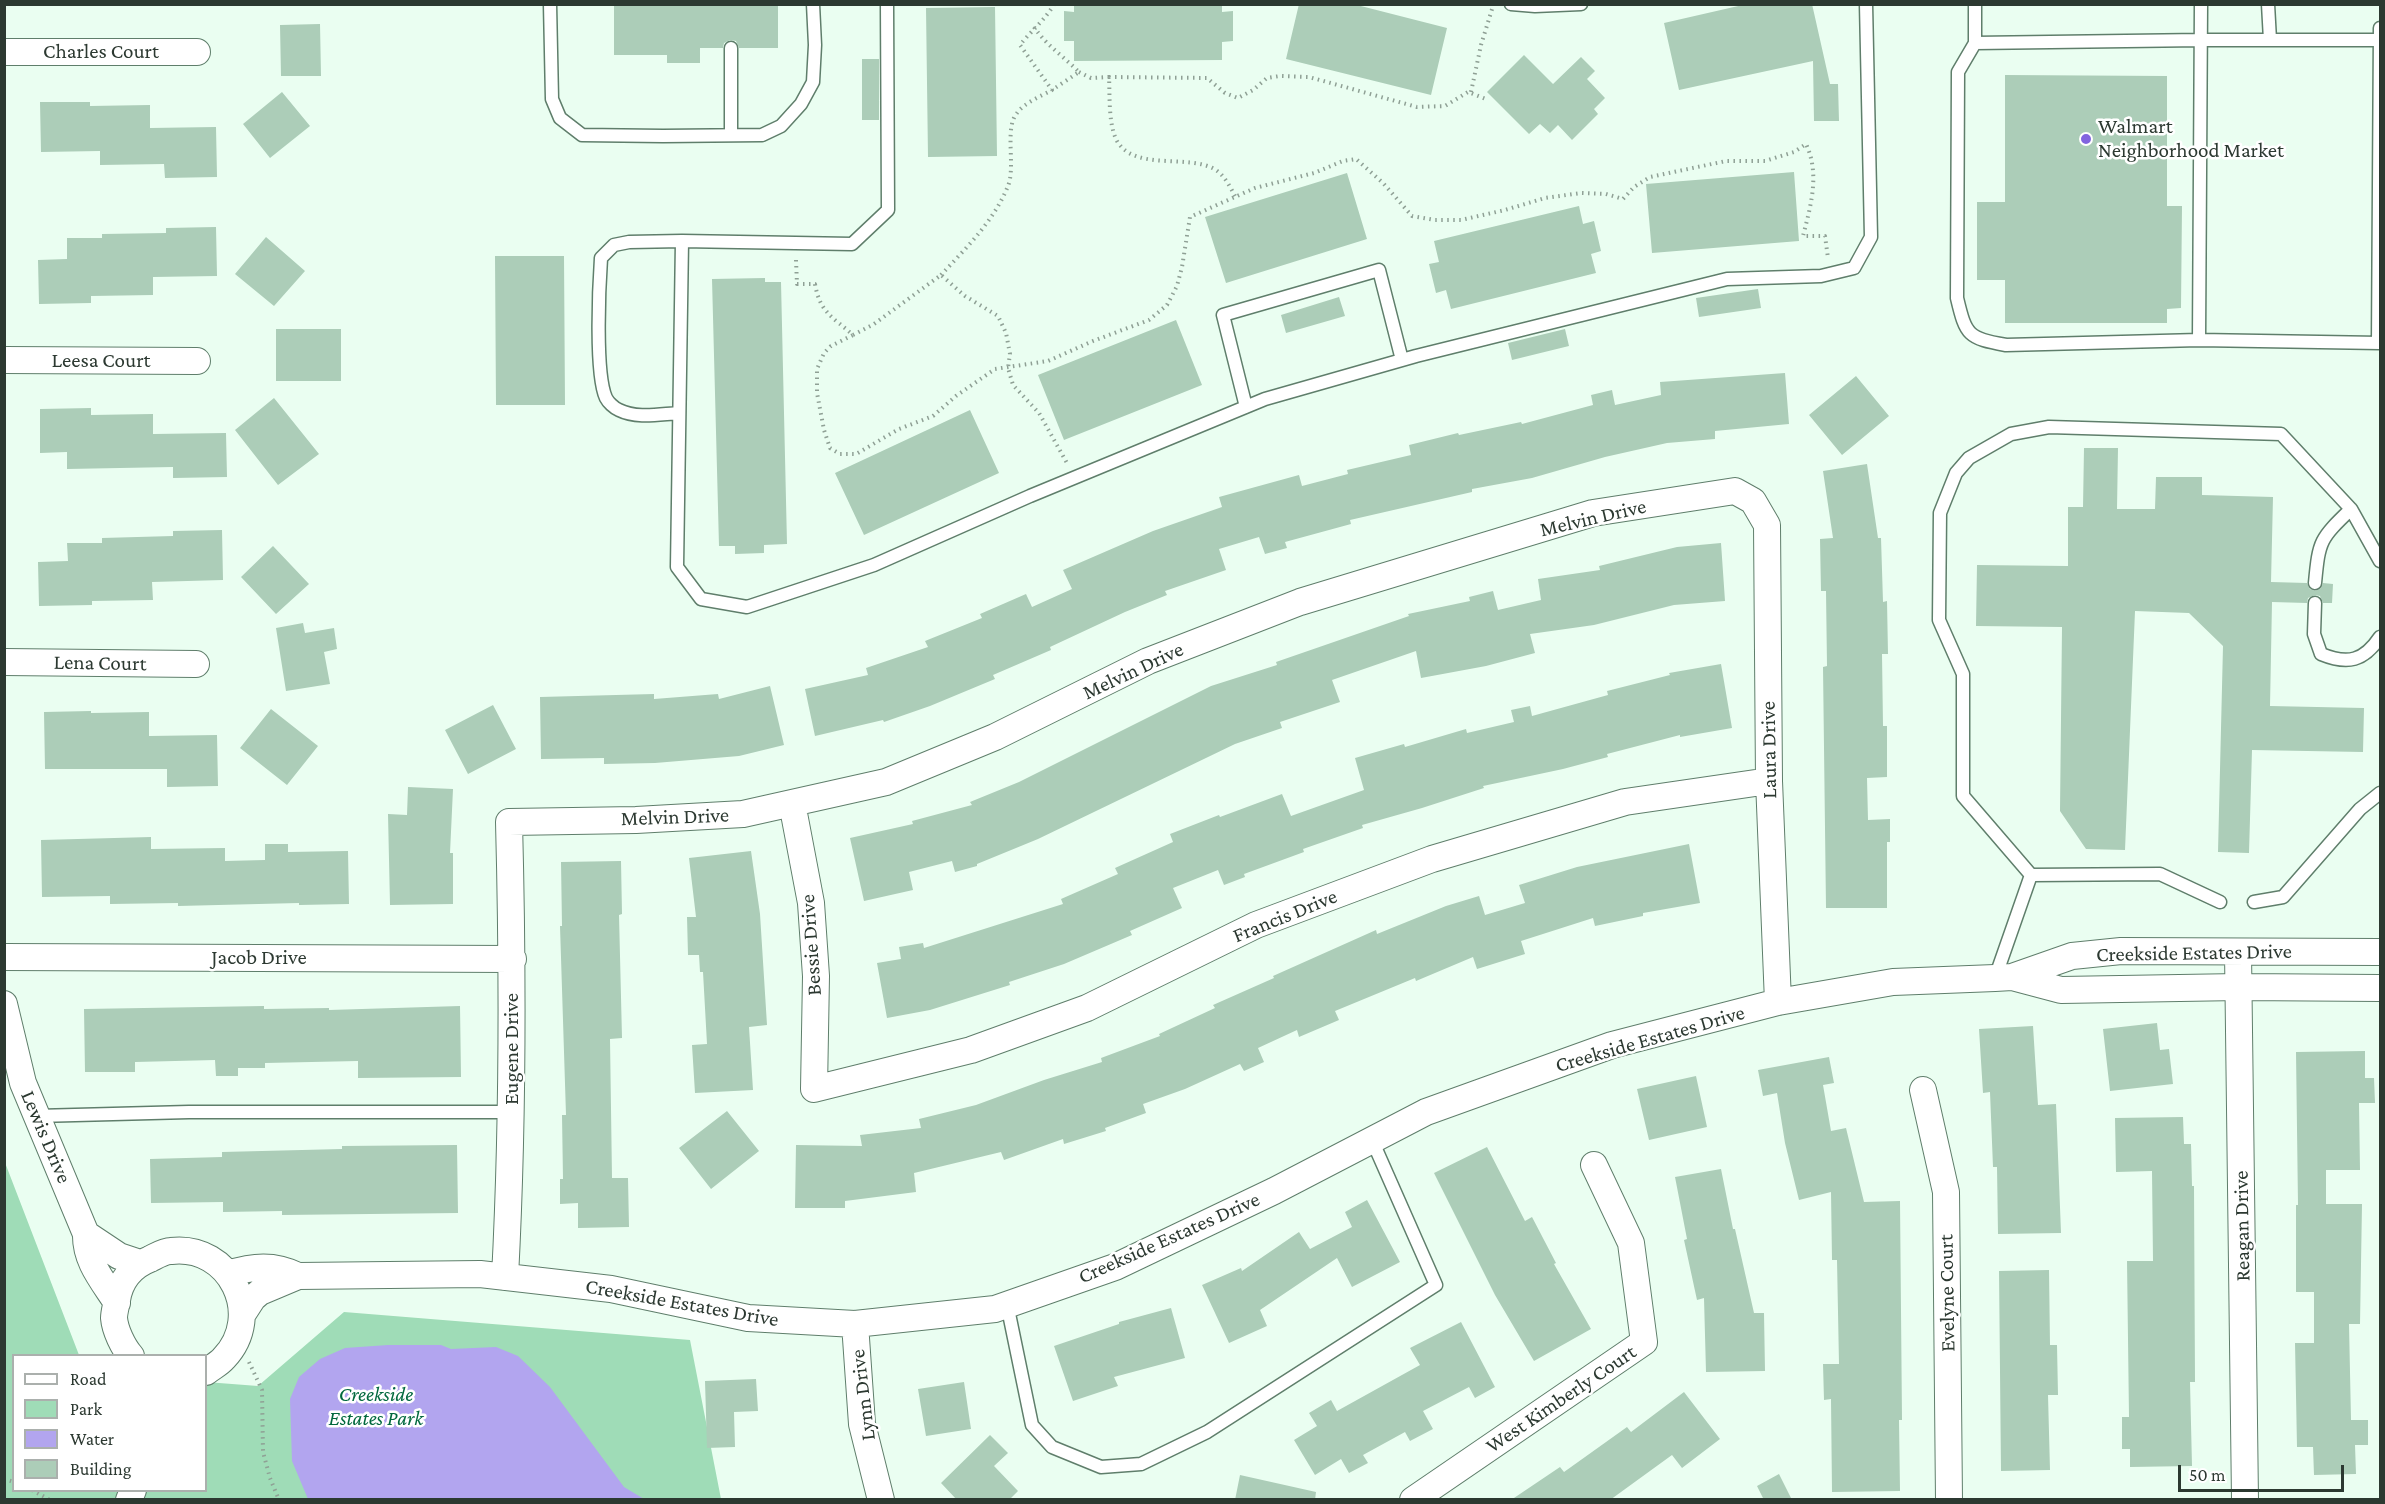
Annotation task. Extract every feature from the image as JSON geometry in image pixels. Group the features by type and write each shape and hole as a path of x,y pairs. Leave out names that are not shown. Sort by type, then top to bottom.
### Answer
{"street":[{"name":"Charles Court","path":"4,52 197,52"},
{"name":"Leesa Court","path":"4,360 197,362"},
{"name":"Melvin Drive","path":"509,822 636,820 743,814 886,782 995,737 1148,661 1300,602 1593,513 1735,491 1754,501"},
{"name":"Laura Drive","path":"1754,501 1767,525 1769,781 1778,1002"},
{"name":"Lena Court","path":"4,662 196,664"},
{"name":"Francis Drive","path":"814,1089 971,1050 1087,1008 1256,925 1432,859 1624,802 1769,781"},
{"name":"Bessie Drive","path":"792,803 811,903 816,976 814,1089"},
{"name":"Eugene Drive","path":"505,1277 512,1112 513,959 509,822"},
{"name":"Creekside Estates Drive","path":"2003,978 2072,956 2121,951 2380,952"},
{"name":"Reagan Drive","path":"2238,952 2245,1500"},
{"name":"Jacob Drive","path":"4,957 513,959"},
{"name":"Creekside Estates Drive","path":"243,1315 253,1298 260,1292 298,1276 480,1274 611,1289 748,1318 855,1324 995,1309 1115,1267 1274,1191 1426,1112 1612,1045 1778,1002 1893,982 2003,978 2061,990 2239,987 2380,988"},
{"name":"Lewis Drive","path":"4,1004 23,1083 86,1234 86,1246 91,1263 117,1303"},
{"name":"Evelyne Court","path":"1923,1089 1946,1192 1949,1500"},
{"name":"West Kimberly Court","path":"1413,1500 1644,1342 1631,1242 1594,1165"},
{"path":"86,1234 119,1256 140,1263"},
{"path":"129,1354 125,1349 114,1318 119,1290 124,1279 140,1263 168,1251 187,1250 208,1257 228,1274 239,1293 243,1315 237,1341 224,1359 207,1371"},
{"name":"Creekside Estates Drive","path":"228,1274 251,1267 268,1267 281,1268 298,1276"},
{"name":"Lynn Drive","path":"855,1324 862,1424 881,1500"}],"lane":[{"path":"550,4 552,99 560,118 582,135 762,135 781,126 801,104 813,82 815,45 813,4"},
{"path":"679,413 636,415 618,410 606,400 600,382 600,258 614,245 629,242 852,244 888,210 887,4"},
{"path":"1511,4 1581,4"},
{"path":"682,241 677,567 701,599 747,607 874,565 1074,477 1265,399 1402,360 1726,279 1821,276 1854,268 1871,237 1866,4"},
{"path":"1975,4 1975,43 1958,72 1957,298 1963,326 1979,340 2006,345 2199,340 2379,343 2380,36 2270,40 1975,43"},
{"path":"2199,340 2201,4"},
{"path":"2268,4 2270,40"},
{"path":"731,48 731,135"},
{"path":"1246,407 1223,315 1380,270 1402,360"},
{"path":"2031,875 1964,796 1963,674 1939,620 1940,513 1956,473 1970,458 2011,434 2049,427 2281,434 2351,509 2380,561"},
{"path":"2315,583 2318,552 2325,535 2351,509"},
{"path":"2315,603 2314,634 2321,654 2337,660 2355,659 2371,651 2380,637"},
{"path":"2254,902 2283,897 2360,809 2380,793"},
{"path":"2031,875 2160,874 2220,902"},
{"path":"2003,978 2031,875"},
{"path":"37,1116 189,1112 512,1112"},
{"path":"1007,1304 1032,1425 1052,1448 1101,1467 1141,1464 1207,1432 1436,1286 1372,1140"}],"path":[{"path":"1052,90 1020,45 1054,4"},
{"path":"1471,92 1493,4"},
{"path":"1034,27 1044,42 1079,72 1091,78 1207,78 1225,93 1238,98 1253,90 1267,78 1309,77 1417,107 1445,106 1468,92 1486,99"},
{"path":"1079,72 1017,111 1012,121 1009,183 997,208 971,243 940,275 874,324 831,346 824,353 817,369 817,393 830,448 840,454 856,454 899,429 933,416 956,396 995,369 1048,361 1149,320 1167,305 1177,286 1190,217 1255,188 1314,173 1343,161 1356,159 1383,183 1412,216 1435,220 1461,220 1545,198 1581,193 1606,194 1623,199 1634,187 1650,177 1726,161 1765,161 1794,152 1806,144 1811,154 1814,176 1812,204 1803,236 1826,236 1830,273"},
{"path":"1109,77 1110,114 1117,141 1132,156 1202,164 1218,171 1235,196"},
{"path":"795,243 797,284 814,284 818,301 828,315 853,335"},
{"path":"940,275 964,296 998,316 1006,333 1010,354 1008,368 1012,385 1039,413 1074,477"},
{"path":"248,1357 252,1372 262,1389 263,1452 279,1500"},
{"path":"34,1492 50,1500"}],"green space":[{"name":"Creekside Estates Park","path":"4,1160 79,1354 12,1354 12,1492 207,1492 207,1382 258,1386 344,1312 690,1340 721,1499 5,1499"}],"water":[{"path":"441,1345 451,1349 496,1347 518,1356 550,1387 624,1487 644,1499 308,1499 292,1461 290,1399 299,1377 320,1359 345,1348"}],"building":[{"path":"614,4 778,4 778,48 739,48 736,41 730,40 724,43 723,48 700,48 700,63 667,63 667,55 614,55"},
{"path":"1074,4 1222,4 1222,12 1233,11 1233,41 1222,42 1222,60 1074,61 1074,41 1064,41 1064,11 1074,12"},
{"path":"1299,4 1353,4 1447,28 1431,95 1286,59"},
{"path":"1747,4 1812,4 1830,84 1838,84 1839,121 1814,121 1813,61 1679,90 1664,23"},
{"path":"995,7 997,156 928,157 926,8"},
{"path":"320,24 321,76 281,76 280,25"},
{"path":"1524,55 1553,84 1581,57 1595,71 1587,79 1605,98 1594,109 1598,114 1572,140 1558,125 1550,133 1540,124 1529,134 1487,92"},
{"path":"862,59 879,59 879,120 862,120"},
{"name":"Walmart Neighborhood Market","path":"2005,75 2167,76 2167,206 2182,206 2181,308 2167,309 2167,323 2005,323 2005,280 1977,280 1977,202 2005,202"},
{"path":"282,92 310,126 270,158 243,124"},
{"path":"40,102 90,102 90,106 150,105 150,128 216,127 217,177 165,178 164,164 100,165 100,151 41,152"},
{"path":"1794,172 1799,241 1652,253 1646,184"},
{"path":"1347,173 1367,239 1226,283 1205,217"},
{"path":"1579,206 1583,224 1594,221 1601,251 1591,254 1596,273 1451,309 1446,290 1436,293 1429,264 1439,262 1434,241"},
{"path":"216,227 217,276 153,277 153,295 91,296 91,303 39,304 38,260 67,259 67,238 102,238 102,234 166,233 166,228"},
{"path":"266,237 305,271 274,306 235,274"},
{"path":"495,256 564,256 565,405 496,405"},
{"path":"765,278 765,282 781,282 787,544 764,545 764,553 735,554 735,546 719,546 712,279"},
{"path":"1758,289 1761,308 1699,317 1696,298"},
{"path":"1339,297 1345,316 1286,333 1281,315"},
{"path":"1176,320 1202,385 1064,440 1038,375"},
{"path":"276,329 341,329 341,381 276,381"},
{"path":"1565,329 1569,346 1512,360 1508,343"},
{"path":"1785,373 1789,424 1715,431 1715,439 1667,443 1605,457 1532,478 1472,489 1472,492 1350,520 1351,524 1285,542 1287,548 1265,554 1259,537 1219,549 1226,570 1165,591 1167,595 1125,612 1050,647 1051,650 993,675 995,679 884,722 883,720 815,736 805,689 868,675 866,668 928,647 925,641 982,618 980,614 1026,594 1032,607 1072,589 1063,570 1153,531 1222,507 1219,497 1299,475 1302,486 1348,474 1347,470 1411,455 1409,445 1458,433 1459,435 1521,422 1522,424 1593,405 1591,395 1612,390 1615,405 1661,395 1660,382"},
{"path":"1856,376 1889,416 1842,455 1809,415"},
{"path":"274,398 319,454 278,485 235,430"},
{"path":"91,408 91,415 153,414 153,434 226,433 227,477 173,478 173,467 67,469 67,452 40,453 40,409"},
{"path":"970,410 999,473 864,535 835,473"},
{"path":"2084,448 2118,448 2117,509 2155,509 2156,477 2202,477 2202,495 2273,497 2271,582 2307,583 2310,589 2315,591 2321,588 2323,583 2333,584 2332,603 2323,603 2320,596 2315,595 2308,598 2307,603 2272,602 2270,706 2364,708 2363,752 2252,750 2249,853 2218,852 2223,646 2189,613 2135,611 2125,850 2086,849 2060,811 2062,627 1976,626 1977,565 2068,566 2068,507 2083,507"},
{"path":"1867,464 1878,538 1881,538 1883,602 1887,601 1888,654 1882,654 1883,726 1887,726 1887,777 1867,778 1868,820 1890,819 1890,842 1887,842 1887,908 1826,908 1823,667 1827,666 1826,591 1821,591 1820,539 1833,538 1823,471"},
{"path":"222,530 223,580 152,582 153,600 92,601 92,605 39,606 38,562 68,561 67,543 102,543 102,538 173,536 173,531"},
{"path":"1721,543 1725,601 1674,605 1594,625 1530,634 1535,653 1486,666 1421,678 1416,651 1332,680 1340,702 1280,722 1282,728 1235,744 1038,839 977,864 977,866 955,872 952,861 909,872 913,890 864,901 850,838 913,824 912,821 972,805 970,802 1019,782 1211,686 1277,665 1276,662 1409,616 1408,614 1470,601 1469,597 1493,591 1498,610 1541,600 1538,579 1600,570 1599,566 1677,547"},
{"path":"273,546 309,584 276,614 241,577"},
{"path":"303,623 305,633 334,628 337,649 324,652 330,684 286,691 276,628"},
{"path":"1721,664 1732,728 1680,737 1680,735 1607,754 1608,757 1563,769 1483,786 1484,788 1362,825 1363,828 1303,849 1304,852 1244,874 1245,877 1224,885 1218,870 1173,888 1182,908 1130,931 1132,935 1064,964 1009,982 1010,985 930,1010 887,1018 877,963 901,959 899,947 923,943 924,948 1063,904 1061,899 1118,874 1115,868 1173,842 1170,834 1219,815 1220,817 1282,794 1291,816 1364,790 1355,758 1404,744 1405,747 1466,729 1467,733 1514,722 1511,710 1530,706 1532,716 1608,695 1607,691 1670,675 1669,673"},
{"path":"770,686 784,745 739,756 655,763 604,764 604,758 541,759 540,697 654,694 654,699 718,694 719,699"},
{"path":"493,705 516,749 468,774 445,730"},
{"path":"271,709 318,746 287,785 240,748"},
{"path":"91,711 91,713 149,712 149,736 217,735 218,786 167,787 167,769 45,769 44,712"},
{"path":"408,787 453,789 450,853 453,853 453,904 390,905 388,814 407,815"},
{"path":"151,837 151,849 225,848 225,861 265,860 265,844 288,844 288,852 348,851 349,904 178,906 178,903 110,904 110,896 42,897 41,840"},
{"path":"1689,844 1700,903 1643,913 1643,916 1595,926 1593,918 1521,941 1525,954 1477,969 1473,957 1416,981 1415,978 1335,1011 1339,1020 1299,1037 1297,1030 1258,1048 1264,1062 1244,1071 1240,1064 1185,1089 1143,1104 1146,1113 1105,1128 1106,1131 1064,1144 1063,1139 1004,1160 1001,1152 914,1173 916,1192 845,1201 845,1208 795,1208 796,1145 862,1146 860,1135 921,1128 919,1119 976,1105 1102,1062 1101,1058 1160,1036 1159,1034 1215,1008 1213,1005 1376,930 1377,934 1446,906 1479,896 1485,915 1525,903 1519,885 1577,867"},
{"path":"751,851 760,914 767,1025 749,1027 753,1090 695,1093 692,1045 707,1044 703,972 700,972 699,955 688,955 687,917 696,917 689,858"},
{"path":"621,861 622,914 619,915 622,1038 610,1039 612,1178 628,1178 629,1227 578,1228 578,1203 560,1204 560,1179 563,1179 562,1115 566,1115 560,926 562,926 561,862"},
{"path":"264,1006 264,1009 329,1008 329,1010 460,1006 461,1077 358,1078 358,1061 265,1063 265,1068 238,1068 238,1076 216,1076 215,1060 135,1062 135,1072 85,1072 84,1009"},
{"path":"2157,1023 2160,1050 2169,1049 2173,1084 2110,1091 2103,1029"},
{"path":"2033,1026 2038,1105 2056,1104 2061,1233 1998,1234 1997,1167 1993,1167 1990,1092 1983,1093 1979,1029"},
{"path":"2365,1051 2365,1078 2374,1078 2375,1103 2359,1103 2360,1170 2326,1170 2326,1204 2362,1204 2360,1324 2349,1324 2351,1420 2368,1420 2368,1445 2355,1445 2356,1474 2314,1475 2313,1447 2297,1447 2295,1343 2314,1343 2314,1292 2296,1292 2296,1205 2298,1205 2296,1052"},
{"path":"1829,1057 1834,1083 1823,1085 1831,1131 1846,1128 1864,1202 1900,1201 1902,1420 1899,1420 1900,1491 1832,1492 1831,1399 1824,1400 1823,1364 1839,1364 1837,1260 1832,1260 1831,1192 1799,1200 1785,1143 1777,1093 1763,1096 1758,1070"},
{"path":"1696,1076 1707,1127 1649,1140 1637,1089"},
{"path":"727,1111 759,1151 711,1189 679,1148"},
{"path":"2183,1117 2184,1144 2191,1144 2192,1186 2194,1186 2195,1382 2190,1382 2192,1466 2130,1467 2130,1449 2122,1449 2122,1417 2129,1417 2127,1261 2153,1261 2152,1171 2116,1172 2115,1118"},
{"path":"457,1145 458,1213 282,1215 282,1211 223,1212 223,1202 151,1203 150,1159 222,1157 222,1152 342,1149 342,1146"},
{"path":"1487,1147 1525,1221 1532,1217 1556,1263 1554,1264 1591,1329 1534,1361 1495,1295 1434,1173"},
{"path":"1721,1169 1754,1313 1764,1313 1765,1371 1706,1372 1704,1298 1697,1300 1684,1240 1687,1239 1675,1177"},
{"path":"1367,1200 1400,1262 1352,1287 1337,1258 1260,1310 1267,1326 1229,1343 1202,1285 1241,1268 1242,1271 1299,1232 1310,1249 1352,1227 1345,1212"},
{"path":"2049,1270 2050,1345 2057,1345 2058,1395 2048,1395 2050,1470 2001,1471 1999,1271"},
{"path":"1171,1308 1185,1358 1114,1377 1118,1386 1073,1401 1054,1346 1119,1324 1119,1322"},
{"path":"1461,1322 1495,1387 1475,1398 1469,1387 1423,1411 1433,1429 1410,1441 1405,1432 1363,1455 1368,1463 1349,1473 1341,1459 1315,1475 1294,1440 1317,1426 1309,1413 1331,1400 1337,1411 1420,1365 1410,1348"},
{"path":"756,1379 758,1411 734,1412 735,1447 707,1448 705,1381"},
{"path":"964,1382 971,1429 926,1436 918,1389"},
{"path":"1684,1392 1720,1439 1682,1468 1672,1455 1610,1500 1511,1500 1560,1467 1564,1472 1627,1427 1631,1432"},
{"path":"990,1435 1008,1453 994,1466 1018,1491 1009,1500 957,1500 941,1483"},
{"path":"1779,1474 1792,1500 1764,1500 1757,1486"},
{"path":"1240,1475 1316,1492 1315,1500 1235,1500"}],"place":[{"name":"Walmart Neighborhood Market","path":"2086,139"}]}
